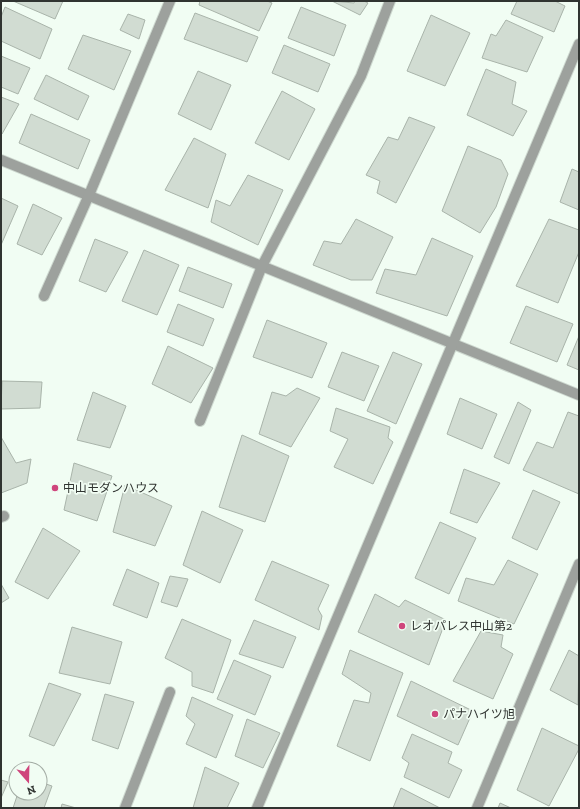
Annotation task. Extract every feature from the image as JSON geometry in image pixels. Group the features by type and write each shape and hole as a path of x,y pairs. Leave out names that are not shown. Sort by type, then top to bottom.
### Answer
{"street":[{"path":"44,296 89,195 170,1"},
{"path":"200,421 262,266 361,76 390,1"},
{"path":"256,808 579,44"},
{"path":"1,160 579,395"},
{"path":"477,808 579,564"},
{"path":"125,808 170,692"}],"building":[{"path":"13,1 63,1 55,19"},
{"path":"200,1 267,1 272,3 259,31 199,5"},
{"path":"332,1 354,3 355,1 364,1 368,3 360,15"},
{"path":"517,1 555,1 565,6 554,32 511,14"},
{"path":"5,7 52,29 40,59 1,41 1,17"},
{"path":"301,7 346,25 334,56 288,38"},
{"path":"195,13 258,37 247,62 184,39"},
{"path":"128,14 145,20 139,39 120,30"},
{"path":"431,15 470,33 445,86 407,71"},
{"path":"506,20 543,37 527,72 482,58 491,34 496,36"},
{"path":"83,35 131,51 114,90 68,69"},
{"path":"284,45 330,64 318,92 272,73"},
{"path":"1,56 30,68 18,94 1,87"},
{"path":"486,69 516,82 512,104 527,111 513,136 467,115"},
{"path":"198,71 231,85 211,130 178,114"},
{"path":"46,75 89,96 78,120 34,99"},
{"path":"282,91 315,109 289,160 255,143"},
{"path":"1,97 19,104 2,134 1,134"},
{"path":"31,114 90,140 78,169 19,143"},
{"path":"409,117 435,127 396,203 377,193 380,181 366,175 388,137 398,140"},
{"path":"194,138 226,154 208,208 165,190"},
{"path":"468,146 501,160 508,174 496,207 480,233 442,211"},
{"path":"572,169 579,172 579,210 560,202"},
{"path":"248,175 283,190 258,245 211,222 216,200 230,206"},
{"path":"1,198 18,206 1,245"},
{"path":"33,204 62,218 42,255 17,244"},
{"path":"356,219 393,237 372,280 351,280 313,265 324,241 341,244"},
{"path":"549,219 579,230 579,252 558,303 516,286"},
{"path":"432,238 473,256 447,316 376,293 385,269 416,275"},
{"path":"95,239 128,252 106,292 79,281"},
{"path":"144,250 179,265 157,315 122,301"},
{"path":"188,267 232,284 223,308 179,291"},
{"path":"178,304 214,319 203,346 167,332"},
{"path":"526,306 573,324 557,362 510,343"},
{"path":"267,320 327,343 312,378 253,357"},
{"path":"579,336 579,370 567,365"},
{"path":"168,346 213,368 191,403 152,384"},
{"path":"342,352 379,366 364,401 328,387"},
{"path":"393,352 422,364 396,424 367,411"},
{"path":"2,381 42,382 40,408 1,409"},
{"path":"297,388 320,398 291,447 259,434 272,392 286,396"},
{"path":"93,392 126,406 110,448 77,440"},
{"path":"460,398 497,414 482,449 447,434"},
{"path":"518,402 531,410 509,464 494,457"},
{"path":"336,408 390,427 388,438 393,442 373,484 334,467 348,439 330,431"},
{"path":"568,412 579,416 579,494 523,470 537,442 553,448"},
{"path":"242,435 289,456 265,522 219,507"},
{"path":"1,437 16,463 31,459 27,483 1,493"},
{"path":"74,463 112,476 97,521 64,510"},
{"path":"464,469 500,483 477,523 450,513"},
{"path":"125,485 172,506 155,546 113,532"},
{"path":"533,490 560,502 537,550 512,538"},
{"path":"202,511 243,530 220,583 183,565"},
{"path":"440,522 476,538 449,594 415,578"},
{"path":"43,528 80,551 48,599 15,582"},
{"path":"508,560 538,574 514,624 458,601 466,578 494,585"},
{"path":"272,561 329,585 318,609 322,616 319,630 255,600"},
{"path":"127,569 159,583 147,618 113,605"},
{"path":"170,576 188,579 177,607 161,602"},
{"path":"1,584 9,598 1,603"},
{"name":"レオパレス中山第2","path":"375,594 399,607 405,600 446,620 429,665 358,632"},
{"path":"182,619 231,640 213,693 192,686 192,672 165,658"},
{"path":"254,620 296,637 283,668 239,654"},
{"path":"72,627 122,642 110,684 59,673"},
{"path":"481,631 503,635 501,647 513,654 493,699 453,681"},
{"path":"350,650 403,673 370,761 337,746 354,700 369,703 371,693 342,674"},
{"path":"569,650 579,656 578,705 550,690"},
{"path":"234,660 271,676 255,715 217,699"},
{"name":"パナハイツ旭","path":"411,681 473,711 458,745 397,716"},
{"path":"49,683 81,694 54,746 29,736"},
{"path":"105,694 134,702 118,749 92,740"},
{"path":"192,697 233,715 216,758 186,744 195,724 186,716"},
{"path":"247,719 280,733 263,768 235,756"},
{"path":"542,728 579,746 579,749 549,806 517,790"},
{"path":"412,734 452,752 448,763 462,770 449,798 404,777 409,763 402,758"},
{"path":"205,767 239,783 227,808 193,808"},
{"path":"1,780 8,782 1,798"},
{"path":"48,785 52,786 48,797"},
{"path":"401,788 440,808 393,808"},
{"path":"15,801 47,801 44,808 13,808"},
{"path":"500,803 511,808 498,808"},
{"path":"62,804 76,808 61,808"}],"place":[{"name":"中山モダンハウス","path":"55,488"},
{"name":"レオパレス中山第2","path":"402,626"},
{"name":"パナハイツ旭","path":"435,714"}]}
